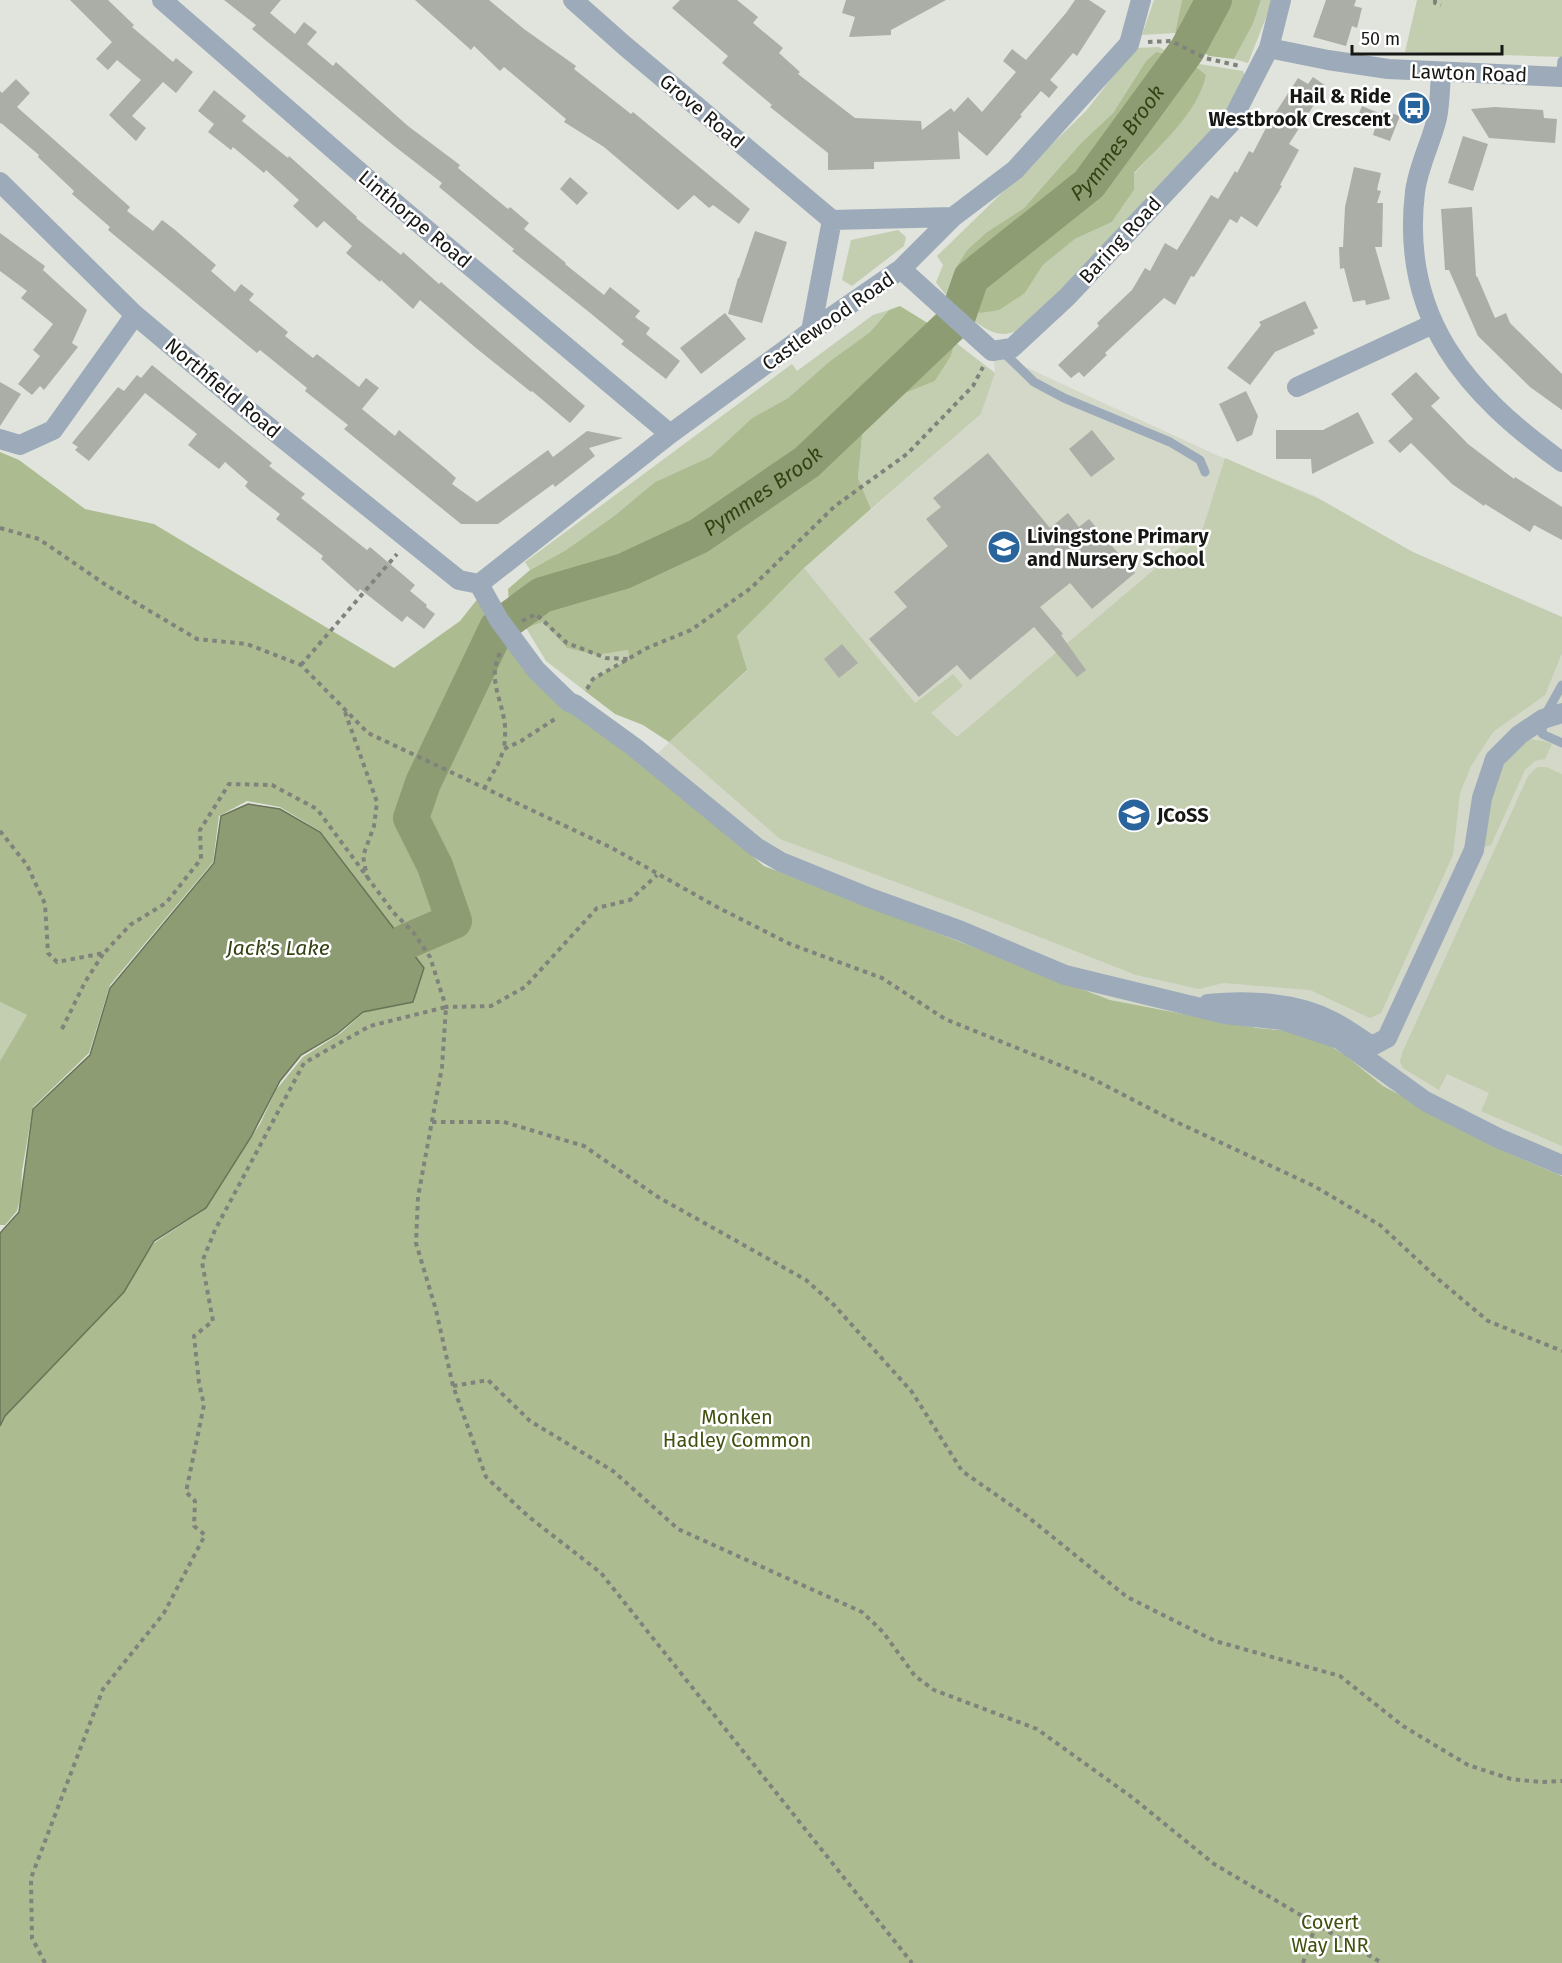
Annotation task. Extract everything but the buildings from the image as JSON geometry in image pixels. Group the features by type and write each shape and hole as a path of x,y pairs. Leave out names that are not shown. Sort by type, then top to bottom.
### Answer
{"street":[{"name":"Linthorpe Road","path":"162,0 402,209 670,434"},
{"name":"Grove Road","path":"573,0 832,220"},
{"name":"Castlewood Road","path":"479,584 670,434 811,331 901,269 953,217 1015,170 1129,44 1141,0"},
{"name":"Baring Road","path":"997,350 1011,348 1067,297 1230,124 1269,48 1281,0"},
{"name":"Lawton Road","path":"1269,48 1388,69 1441,72 1561,71"},
{"path":"1441,72 1437,117 1415,191 1413,249 1420,287 1433,324 1457,366 1480,392 1535,442 1562,462"},
{"name":"Northfield Road","path":"0,182 135,315 260,420 459,580 479,584"},
{"path":"811,331 832,220 953,217"},
{"path":"901,269 976,336 997,350"},
{"path":"0,439 20,445 53,430 135,315"},
{"path":"1297,387 1433,324"},
{"path":"479,584 502,624 536,670 569,702 634,747 756,848 781,862 961,931 1065,975 1225,1014 1282,1020 1340,1039 1425,1101 1498,1138 1562,1165"},
{"path":"1188,1005 1236,1001 1299,1008 1331,1020 1372,1046 1387,1038 1474,850 1482,798 1495,759 1519,735 1543,719 1562,713"}],"lane":[{"path":"997,350 1034,382 1083,407 1170,442 1200,460 1205,472"},
{"path":"1562,686 1543,719 1542,734 1562,743"}],"path":[{"path":"1435,0 1434,3 1441,5"},
{"path":"1172,41 1205,58 1258,69"},
{"path":"484,789 504,749 521,741 576,705 593,679 647,648 691,630 752,588 836,506 907,454 973,386 997,350"},
{"path":"0,528 39,539 106,585 197,639 247,644 301,665 368,733 612,848 657,875 790,944 882,978 945,1019 1089,1077 1180,1124 1314,1186 1380,1225 1438,1279 1488,1321 1562,1351"},
{"path":"301,665 410,540"},
{"path":"345,711 377,802 374,826 363,856 368,878"},
{"path":"62,1029 85,982 104,953 130,925 166,903 201,859 200,830 229,784 272,785 317,809 393,912 421,943 430,957 446,1007 442,1067 418,1197 416,1243 436,1310 453,1386 486,1477 529,1517 601,1573 912,1963"},
{"path":"0,831 27,865 45,904 48,953 57,962 104,953"},
{"path":"45,1963 32,1938 31,1878 103,1689 164,1613 205,1535 194,1526 195,1501 186,1492 204,1405 194,1336 213,1321 202,1262 215,1230 304,1063 370,1026 446,1007 491,1006 525,987 597,908 630,900 657,875"},
{"path":"432,1122 504,1122 584,1146 658,1197 806,1280 834,1305 912,1392 962,1472 1028,1517 1127,1597 1215,1641 1340,1676 1403,1726 1468,1765 1511,1779 1540,1782 1562,1780"},
{"path":"453,1386 488,1380 530,1421 613,1471 678,1529 862,1612 883,1632 915,1676 934,1690 1037,1730 1133,1798 1214,1864 1382,1963"},
{"path":"1303,1963 1316,1924"}],"shaded area":[{"path":"1154,0 1182,0 1175,33 1142,35"},
{"path":"1261,0 1273,0 1248,63 1234,59 1253,24"},
{"path":"1417,0 1562,0 1562,57 1405,52"},
{"path":"1159,47 1168,52 1156,52 1146,61 1113,113 1081,143 1024,208 987,232 967,250 955,269 958,289 1025,293 1043,265 1075,239 1112,222 1134,190 1134,174 1182,120 1206,75 1193,63 1243,71 1246,79 1215,129 1194,153 1022,329 1003,334 975,322 956,306 936,282 943,265 937,256 1086,111 1135,48"},
{"path":"898,230 906,237 904,246 852,286 842,280 851,240"},
{"path":"889,310 870,332 830,361 788,398 752,418 710,457 655,482 614,516 566,550 530,570 525,562 792,364 797,371 873,315"},
{"path":"955,342 995,373 981,414 871,509 858,478 864,416 893,398 935,381 951,356"},
{"name":"JCoSS","path":"1011,348 1021,365 1223,458 1315,496 1413,553 1562,617 1562,1175 1497,1147 1384,1087 1343,1053 1314,1036 1113,1001 766,864 645,765 746,671 737,636 804,568 981,414 995,373 993,351"},
{"name":"JCoSS","path":"1225,458 1321,500 1413,552 1562,617 1562,653 1545,695 1493,732 1471,766 1460,793 1453,855 1381,1013 1370,1018 1310,990 1223,983 1199,989 1136,975 971,910 780,839 669,742 747,671 737,636 804,568 915,703 953,674 963,686 931,713 957,737 1203,528"},
{"path":"543,622 567,648 596,655 628,650 629,659 594,679 585,691 546,661 526,628"},
{"path":"1525,739 1552,744 1545,759 1535,761 1525,770 1491,845 1482,848 1489,795 1500,762"},
{"path":"1537,767 1546,767 1562,774 1562,1146 1481,1111 1489,1093 1447,1074 1439,1090 1403,1068 1400,1062 1402,1053 1528,776"},
{"path":"0,1002 27,1015 0,1061"}],"green space":[{"path":"1182,0 1261,0 1253,24 1234,59 1209,56 1175,33"},
{"path":"1156,52 1184,59 1206,75 1202,89 1187,115 1134,173 1134,190 1112,222 1075,239 1043,265 1025,293 999,310 980,313 958,289 955,269 967,250 987,232 1024,208 1081,143 1113,113 1146,61"},
{"path":"900,306 955,342 951,356 935,381 893,398 864,416 858,478 871,509 804,568 737,636 747,670 669,742 643,725 615,714 585,691 593,679 629,659 628,650 596,655 567,648 543,622 526,628 509,603 508,589 530,570 566,550 614,516 655,482 710,457 752,418 788,398 830,361 870,332 889,310"},
{"name":"Monken Hadley Common","path":"0,452 19,460 85,509 154,524 394,668 460,621 483,592 535,670 764,866 1110,1000 1257,1028 1314,1036 1345,1055 1383,1086 1506,1152 1562,1176 1562,1963 0,1963 0,1426 5,1416 122,1292 154,1243 201,1212 260,1124 276,1090 303,1057 341,1033 364,1012 414,1002 423,967 320,831 280,807 247,801 219,816 213,862 110,985 89,1053 33,1107 17,1211 5,1225 0,1225 0,1061 27,1015 0,1002"}],"water":[{"name":"Jack's Lake","path":"248,804 280,809 320,832 424,968 413,1002 363,1012 337,1034 301,1055 280,1081 251,1137 206,1208 154,1241 124,1292 5,1416 0,1426 0,1233 19,1212 33,1109 90,1055 110,988 214,863 221,816"}],"waterway":[{"name":"Pymmes Brook","path":"405,942 454,921 435,866 411,818 423,783 497,628 542,595 624,571 699,536 807,462 957,319 971,278 1089,184 1187,50 1214,0"}],"place":[{"name":"Hail & Ride Westbrook Crescent","path":"1414,108"},
{"name":"Livingstone Primary and Nursery School","path":"1004,547"},
{"name":"JCoSS","path":"1134,815"}],"park label":[{"name":"Covert Way LNR","path":"1330,1934"}]}
